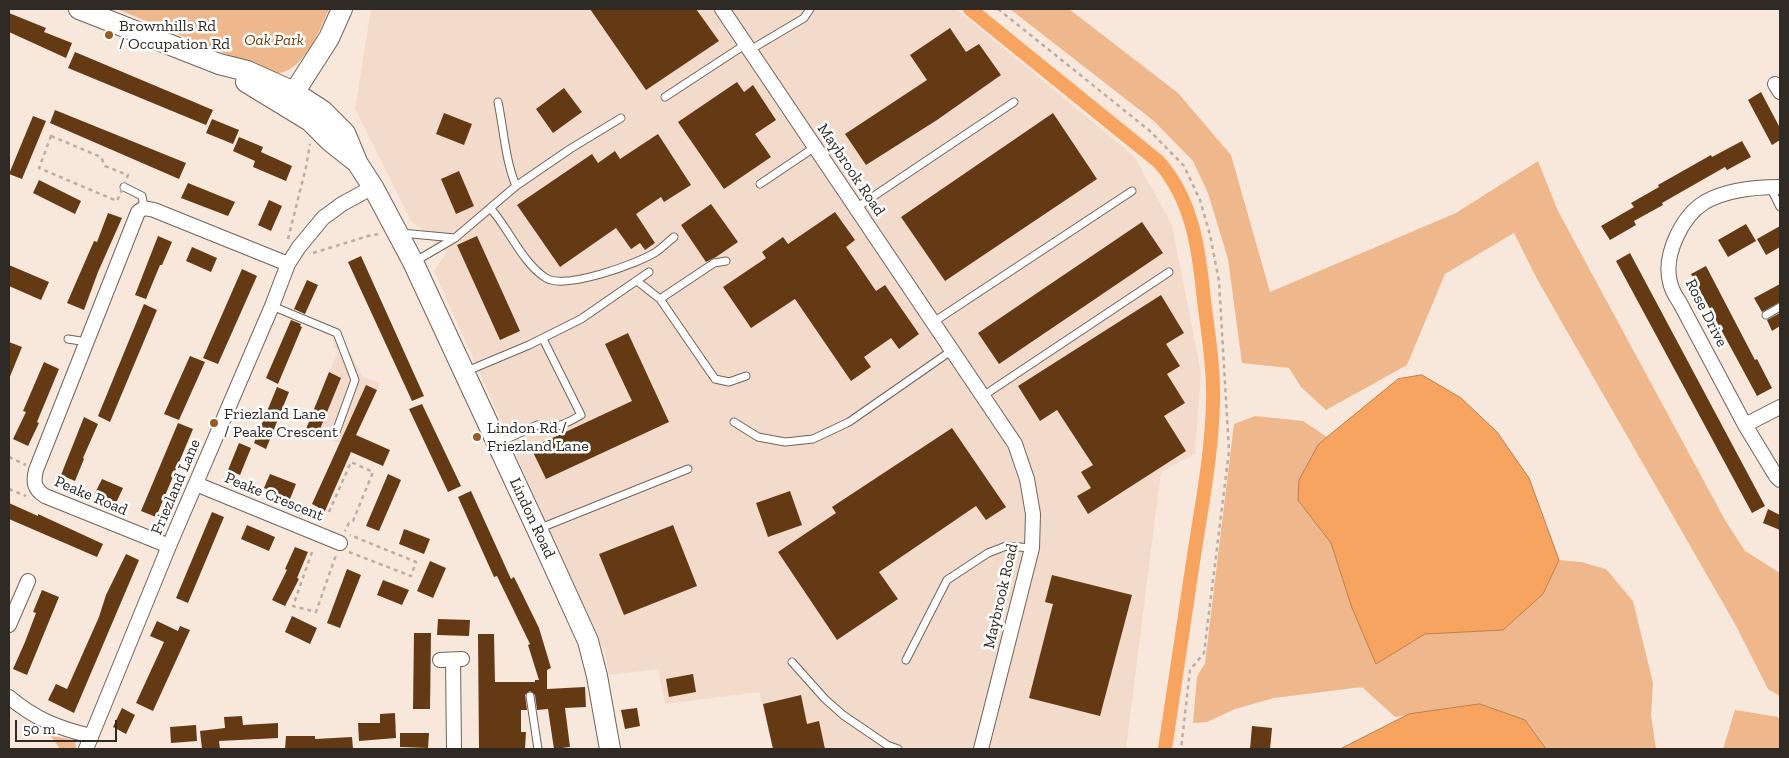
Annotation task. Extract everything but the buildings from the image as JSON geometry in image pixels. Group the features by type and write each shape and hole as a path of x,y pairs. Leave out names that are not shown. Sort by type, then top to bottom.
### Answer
{"main road":[{"name":"Lindon Road","path":"79,9 219,64 247,71 290,99 323,111 345,133 358,164 373,187 413,262 588,641 597,676 610,749"},
{"path":"290,99 329,38 342,9"}],"street":[{"name":"Maybrook Road","path":"722,9 1015,444 1027,479 1033,514 1032,548 981,749"},
{"name":"Friezland Lane","path":"86,749 290,262 299,246 324,218 342,204 373,187"},
{"name":"Rose Drive","path":"1775,187 1728,193 1704,203 1687,220 1673,242 1669,260 1670,283 1745,425 1780,480"},
{"path":"144,208 154,210 290,262"},
{"name":"Peake Road","path":"144,208 138,212 36,470 33,482 38,492 45,496 170,546"},
{"path":"1745,425 1780,407"},
{"name":"Peake Crescent","path":"196,484 344,542"},
{"path":"9,625 28,581"},
{"path":"452,660 454,749"},
{"path":"9,697 30,714 65,729 91,736"}],"lane":[{"path":"665,97 748,47 804,18 810,9"},
{"path":"498,102 508,166 516,186"},
{"path":"856,208 1014,102"},
{"path":"413,262 455,238 516,186 570,148 621,118"},
{"path":"760,184 815,147"},
{"path":"124,187 142,196 144,208"},
{"path":"1775,187 1780,207"},
{"path":"932,323 1132,190"},
{"path":"491,209 503,222 530,263 547,279 574,281 598,276 655,252 674,238"},
{"path":"398,233 455,238"},
{"path":"660,299 714,263 726,261"},
{"path":"464,372 543,339 581,319 649,272"},
{"path":"982,396 1170,272"},
{"path":"637,280 660,299 715,379 729,382 746,376"},
{"path":"272,306 320,324 336,333 355,380 336,432"},
{"path":"1766,315 1780,307"},
{"path":"68,339 87,342"},
{"path":"497,444 537,425 543,424 552,428 580,415 543,339"},
{"path":"734,422 758,437 786,442 813,439 849,422 951,351"},
{"path":"537,529 688,469"},
{"path":"906,660 947,580 988,552 1006,546 1032,548"},
{"path":"792,662 825,699 843,715 887,745 898,749"},
{"path":"530,696 538,749"}],"path":[{"path":"998,9 1150,131 1184,166 1200,200 1210,235 1219,282 1229,451 1204,653 1190,670 1181,749"},
{"path":"51,136 101,157 105,166 128,175 124,187 117,201 39,168 51,136"},
{"path":"299,246 287,242 306,167 311,138"},
{"path":"290,262 318,251 368,236 398,233"},
{"path":"9,457 36,470"},
{"path":"344,542 416,562 411,576 344,542"}],"shaded area":[{"path":"371,9 956,9 1134,156 1172,225 1201,373 1195,454 1161,472 1126,749 773,749 759,692 665,704 658,669 609,675 605,653 434,271 447,252 411,221 355,109"},
{"path":"339,332 363,377 380,383 351,448 306,429 339,351 333,347"},
{"path":"1422,375 1461,398 1497,432 1529,478 1559,560 1543,594 1503,630 1425,634 1376,664 1352,608 1331,543 1298,500 1299,480 1318,445 1327,437 1398,379"},
{"path":"1480,704 1525,720 1546,749 1340,749 1409,714"}],"green space":[{"name":"Oak Park","path":"117,9 329,9 316,37 304,56 289,70 280,73 269,72"},
{"path":"1010,9 1069,9 1178,93 1231,155 1270,292 1456,213 1538,161 1558,211 1725,520 1745,551 1780,573 1780,696 1768,689 1735,624 1537,279 1514,233 1445,274 1407,365 1326,410 1301,387 1289,368 1242,363 1228,259 1208,193 1193,161 1154,121"},
{"path":"1255,416 1303,421 1327,437 1318,445 1298,499 1331,543 1352,608 1376,664 1425,634 1503,630 1543,594 1559,560 1581,562 1606,569 1633,601 1653,683 1651,715 1656,749 1546,749 1525,720 1480,704 1395,717 1362,687 1274,698 1235,709 1207,722 1193,723 1197,677 1205,663 1234,424"},
{"path":"1735,710 1778,717 1780,721 1780,749 1723,749"},
{"path":"51,736 75,740 76,749 60,749"}],"waterway":[{"path":"970,9 1159,162 1180,193 1197,245 1213,376 1211,441 1165,749"}],"place":[{"name":"Brownhills Rd / Occupation Rd","path":"109,35"},
{"name":"Friezland Lane / Peake Crescent","path":"214,423"},
{"name":"Lindon Rd / Friezland Lane","path":"477,437"}]}
